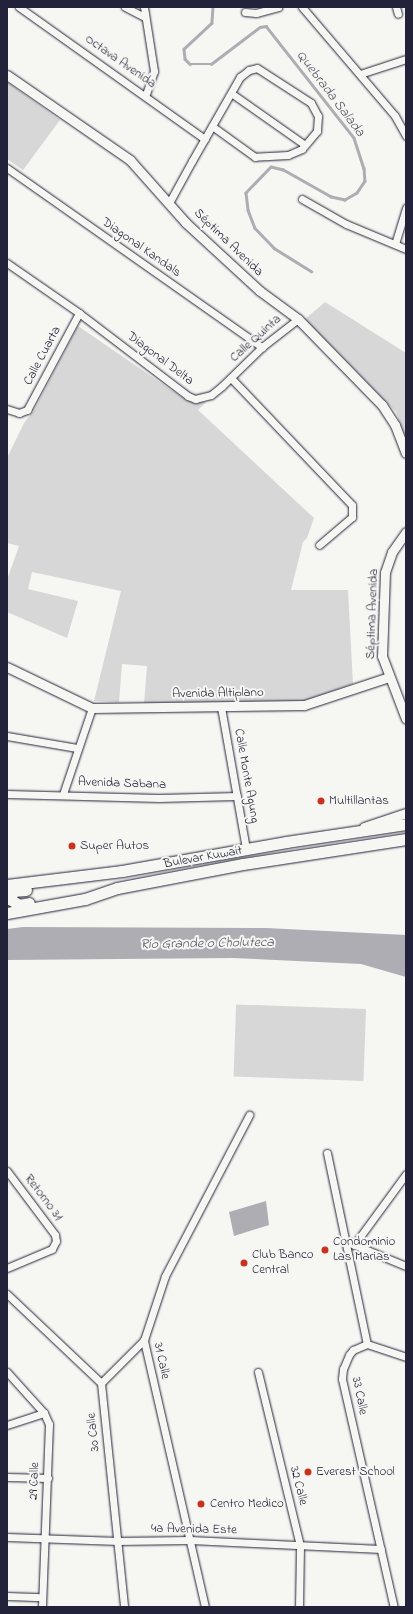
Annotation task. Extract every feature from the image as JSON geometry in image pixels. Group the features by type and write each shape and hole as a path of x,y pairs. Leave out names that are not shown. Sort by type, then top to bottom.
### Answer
{"main road":[{"name":"Bulevar Kuwait","path":"7,885 122,871 353,831 406,824"},
{"name":"Bulevar Kuwait","path":"7,913 85,899 117,888 250,863 406,839"},
{"path":"117,888 19,905 10,899 13,891 122,871"}],"street":[{"name":"Octava Avenida","path":"19,7 146,94 205,139"},
{"path":"125,7 144,16"},
{"path":"144,7 144,16 154,71 146,94"},
{"path":"245,12 256,13 278,7"},
{"path":"302,7 395,116 406,136"},
{"path":"360,74 406,59"},
{"path":"169,203 212,126 231,93 240,76 249,70 257,68 311,103 318,116 317,130 305,145 288,155 255,157 212,126"},
{"name":"Séptima Avenida","path":"7,75 130,160 186,223 260,291 298,319 355,374 382,405 395,425 406,453"},
{"path":"231,93 305,145"},
{"name":"Diagonal Kandals","path":"7,168 262,348"},
{"path":"302,199 346,224 406,249"},
{"path":"395,244 406,208"},
{"name":"Diagonal Delta","path":"7,263 79,313 188,396 203,398 231,378"},
{"name":"Calle Cuarta","path":"7,409 19,413 27,410 79,313"},
{"name":"Calle Quinta","path":"231,378 262,348 298,319"},
{"path":"231,378 352,505 352,517 320,545"},
{"name":"Séptima Avenida","path":"389,677 382,656 385,572 392,552 406,532"},
{"name":"Avenida Altiplano","path":"7,667 92,708 304,705 389,677"},
{"path":"389,677 406,720"},
{"name":"Calle Monte Agung","path":"221,707 246,849"},
{"path":"63,794 77,748 92,708"},
{"path":"7,736 77,748"},
{"name":"Avenida Sabana","path":"7,794 63,794 159,798 237,796"},
{"path":"353,831 406,813"},
{"name":"31 Calle","path":"205,1607 144,1340 165,1276 249,1115"},
{"path":"327,1153 347,1242 366,1344 406,1357"},
{"name":"Retorno 31","path":"7,1171 55,1235 56,1241 52,1249 7,1268"},
{"path":"354,1245 406,1174"},
{"path":"347,1242 406,1266"},
{"path":"7,1294 101,1383 144,1340"},
{"name":"33 Calle","path":"366,1344 353,1350 349,1355 343,1369 342,1379 394,1607"},
{"name":"29 Calle","path":"7,1372 44,1413 49,1424 42,1607"},
{"name":"32 Calle","path":"258,1372 300,1546 299,1607"},
{"name":"30 Calle","path":"101,1383 124,1607"},
{"path":"7,1425 44,1413"},
{"path":"7,1477 48,1478"},
{"name":"4a Avenida Este","path":"7,1537 118,1541 190,1540 381,1549"},
{"path":"7,1596 42,1597"}],"shaded area":[{"path":"7,82 60,120 23,170 7,159"},
{"path":"325,302 406,353 406,439 396,412 305,319"},
{"path":"78,326 186,400 206,402 198,410 314,518 307,538 303,542 291,590 348,590 353,684 305,701 144,704 147,666 122,664 119,702 94,701 121,591 32,572 28,589 78,601 67,638 7,612 7,580 19,546 7,543 7,458 24,423 34,410"},
{"path":"236,1004 366,1009 363,1081 234,1076"}],"water":[{"name":"Río Grande o Choluteca","path":"23,927 266,928 406,935 406,977 361,964 233,958 7,960 7,929"},
{"path":"266,1201 269,1225 234,1236 229,1212"}],"waterway":[{"name":"Quebrada Salada","path":"213,7 212,23 184,49 185,59 190,64 211,64 260,27 266,26 354,138 364,168 365,181 357,193 345,200 331,197 283,170 271,167 246,193 248,210 255,228 274,248 311,271"}],"place":[{"name":"Multillantas","path":"321,801"},
{"name":"Super Autos","path":"72,846"},
{"name":"Condominio Las Marias","path":"325,1250"},
{"name":"Club Banco Central","path":"244,1263"},
{"name":"Everest School","path":"308,1472"},
{"name":"Centro Medico","path":"201,1504"}]}
